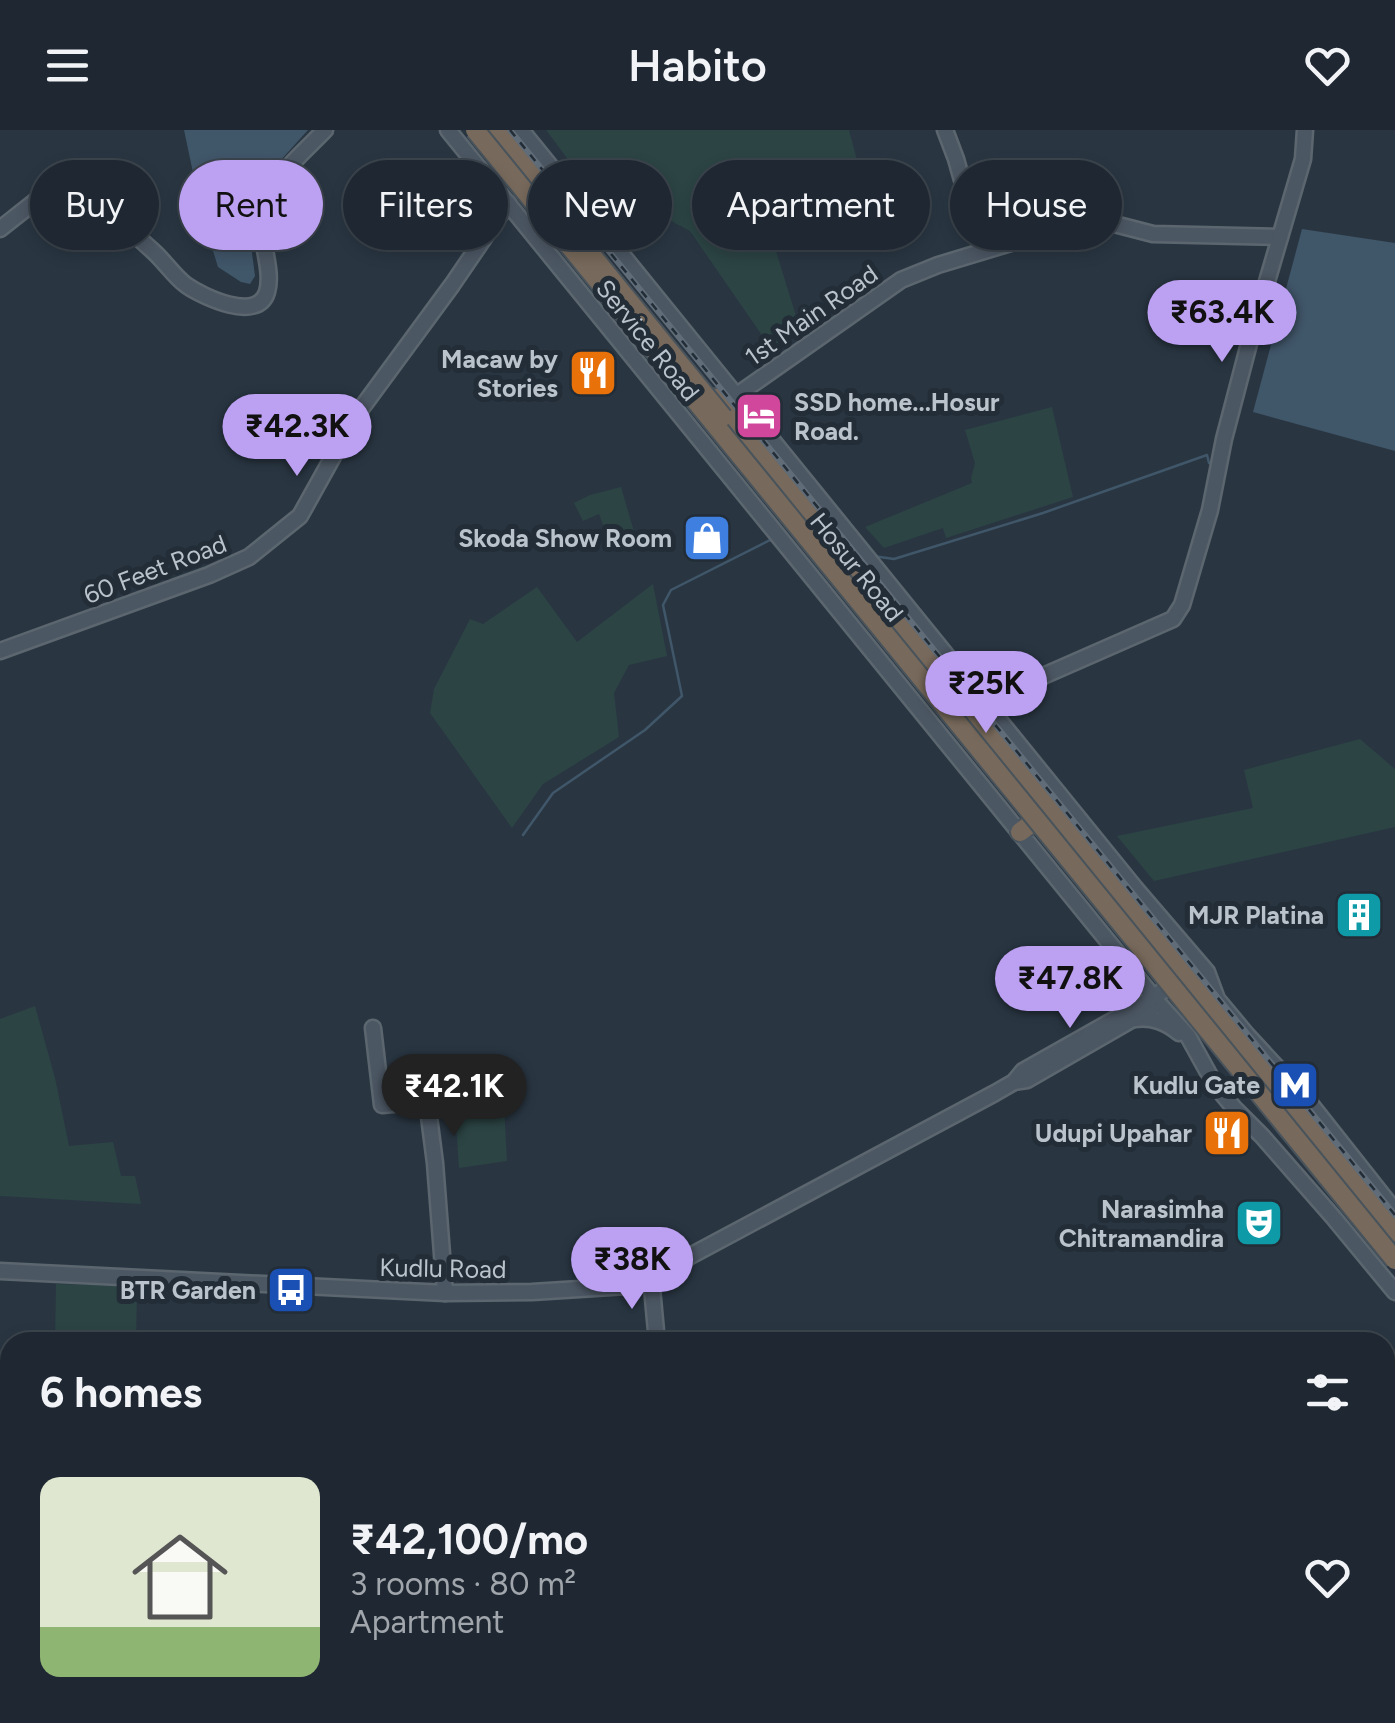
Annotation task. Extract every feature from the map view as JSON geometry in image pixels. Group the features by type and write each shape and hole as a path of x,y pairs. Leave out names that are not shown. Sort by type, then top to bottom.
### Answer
{"highway":[{"name":"Hosur Road","path":"472,130 1026,827 1163,996 1395,1269"},
{"path":"472,130 1395,1260"},
{"path":"490,130 1395,1244"},
{"name":"Hosur Road","path":"498,130 729,400 1187,979 1386,1207 1395,1232"}],"street":[{"path":"0,228 66,177 131,231 188,287 234,305 252,307 267,292 262,222 267,196 325,130"},
{"name":"Service Road","path":"448,130 473,160"},
{"name":"Hosur Road","path":"521,130 729,400 866,555 1207,972 1218,999 1308,1101 1386,1207"},
{"path":"945,130 982,251"},
{"path":"986,701 1173,620 1182,605 1210,510 1224,439 1303,160 1305,130"},
{"name":"Service Road","path":"508,203 784,542 1026,827"},
{"name":"1st Main Road","path":"729,400 900,280 982,251 1096,220 1153,234 1280,237"},
{"name":"60 Feet Road","path":"0,651 209,575 248,557 300,516 355,417 476,250"},
{"path":"1187,979 1163,996 1215,1085 1395,1292"},
{"name":"Kudlu Road","path":"0,1271 445,1293 628,1286 1014,1082 1027,1080 1134,1019 1163,996"},
{"name":"Kudlu Road","path":"1014,1082 1023,1071 1163,996"},
{"path":"1134,1019 1153,1019 1169,1025 1196,1052"},
{"path":"373,1028 382,1104 427,1101 445,1293"},
{"path":"651,1277 656,1332"}],"green space":[{"path":"546,130 849,130 857,160 692,160 692,234 672,221 672,160 568,160"},
{"path":"703,250 777,250 800,329 770,347"},
{"path":"1052,407 1073,497 946,538 943,528 884,548 865,527 972,483 975,463 965,430"},
{"path":"621,487 635,535 610,544 599,514 583,521 574,503"},
{"path":"653,584 667,656 629,665 614,693 619,737 543,784 512,828 430,713 434,689 470,619 483,624 537,587 577,642"},
{"path":"1360,739 1395,769 1395,827 1154,881 1117,836 1253,808 1244,770"},
{"path":"35,1006 69,1146 113,1142 121,1176 135,1176 141,1204 0,1196 0,1019"},
{"path":"503,1090 507,1161 459,1168 454,1092"},
{"path":"56,1284 137,1286 136,1332 55,1332"}],"water":[{"path":"184,130 308,130 281,160 190,160"},
{"path":"1302,229 1395,243 1395,451 1253,412"},
{"path":"213,250 252,250 255,276 250,284 241,282 218,267"}],"waterway":[{"path":"873,556 894,559 1043,513 1207,455 1209,463"},
{"path":"523,835 553,793 645,730 682,696 663,605 671,590 770,540 776,541"}],"railway":[{"path":"510,130 1395,1215"}],"place":[{"name":"Macaw by Stories","path":"593,373"},
{"name":"SSD home...Hosur Road.","path":"759,416"},
{"name":"Skoda Show Room","path":"707,538"},
{"name":"MJR Platina","path":"1359,915"},
{"name":"Kudlu Gate","path":"1295,1085"},
{"name":"Udupi Upahar","path":"1227,1133"},
{"name":"Narasimha Chitramandira","path":"1259,1223"},
{"name":"BTR Garden","path":"291,1290"}]}
